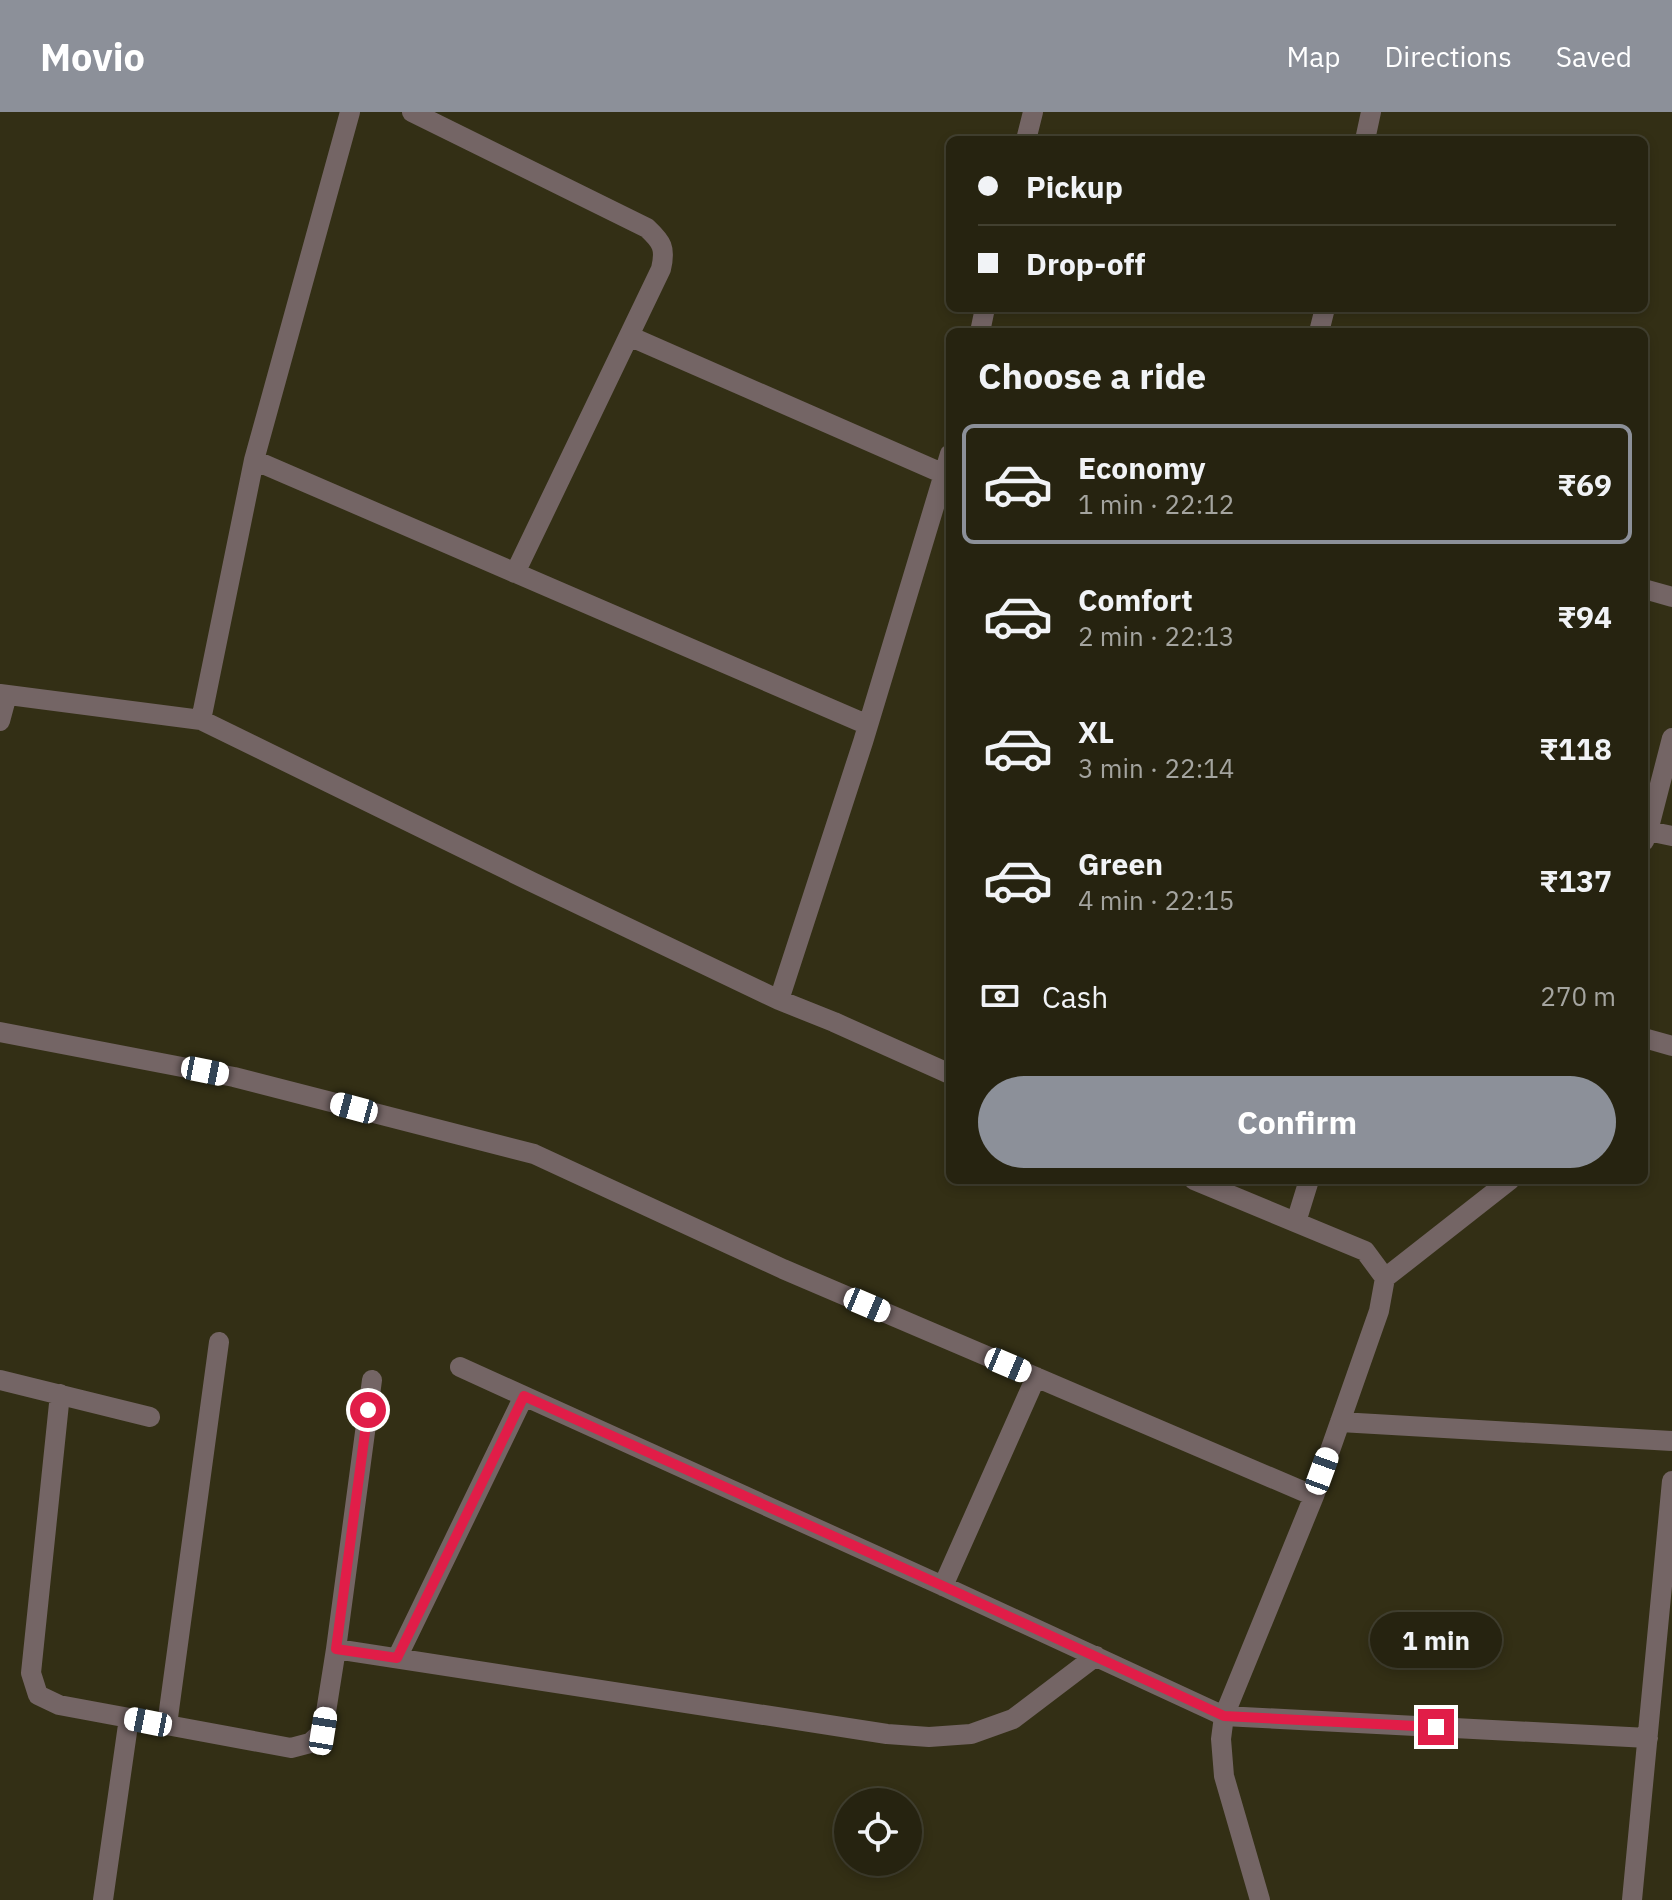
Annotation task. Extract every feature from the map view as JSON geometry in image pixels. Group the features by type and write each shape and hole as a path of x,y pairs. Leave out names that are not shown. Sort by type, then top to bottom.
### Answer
{"street":[{"path":"201,720 254,460 350,112"},
{"path":"412,112 647,228 659,240 664,255 661,269 515,573"},
{"path":"1027,136 1033,112"},
{"path":"1366,136 1371,112"},
{"path":"629,336 946,464"},
{"path":"254,460 868,725"},
{"path":"779,1000 868,725 946,467"},
{"path":"1648,590 1672,597"},
{"path":"0,721 4,694 201,720 779,1000 946,1072"},
{"path":"1648,823 1672,738"},
{"path":"1648,834 1672,836"},
{"path":"0,1032 234,1077 534,1154 783,1269 1314,1496"},
{"path":"1648,1039 1672,1046"},
{"path":"1204,1184 1365,1251 1385,1278"},
{"path":"1296,1222 1308,1184"},
{"path":"1260,1900 1224,1776 1221,1739 1224,1716 1314,1496 1379,1311 1385,1278 1505,1184"},
{"path":"167,1725 219,1342"},
{"path":"460,1367 1224,1716 1648,1738"},
{"path":"943,1586 1036,1377"},
{"path":"0,1380 150,1417"},
{"path":"60,1394 31,1673 38,1695 59,1705 291,1748 310,1743 323,1731 372,1380"},
{"path":"397,1658 524,1396"},
{"path":"1340,1422 1672,1441"},
{"path":"1632,1900 1672,1481"},
{"path":"336,1649 887,1734 929,1737 971,1734 1013,1719 1096,1656"},
{"path":"103,1900 129,1718"}],"route":[{"path":"368,1410 336,1649 397,1658 524,1396 1224,1716 1436,1727"}]}
